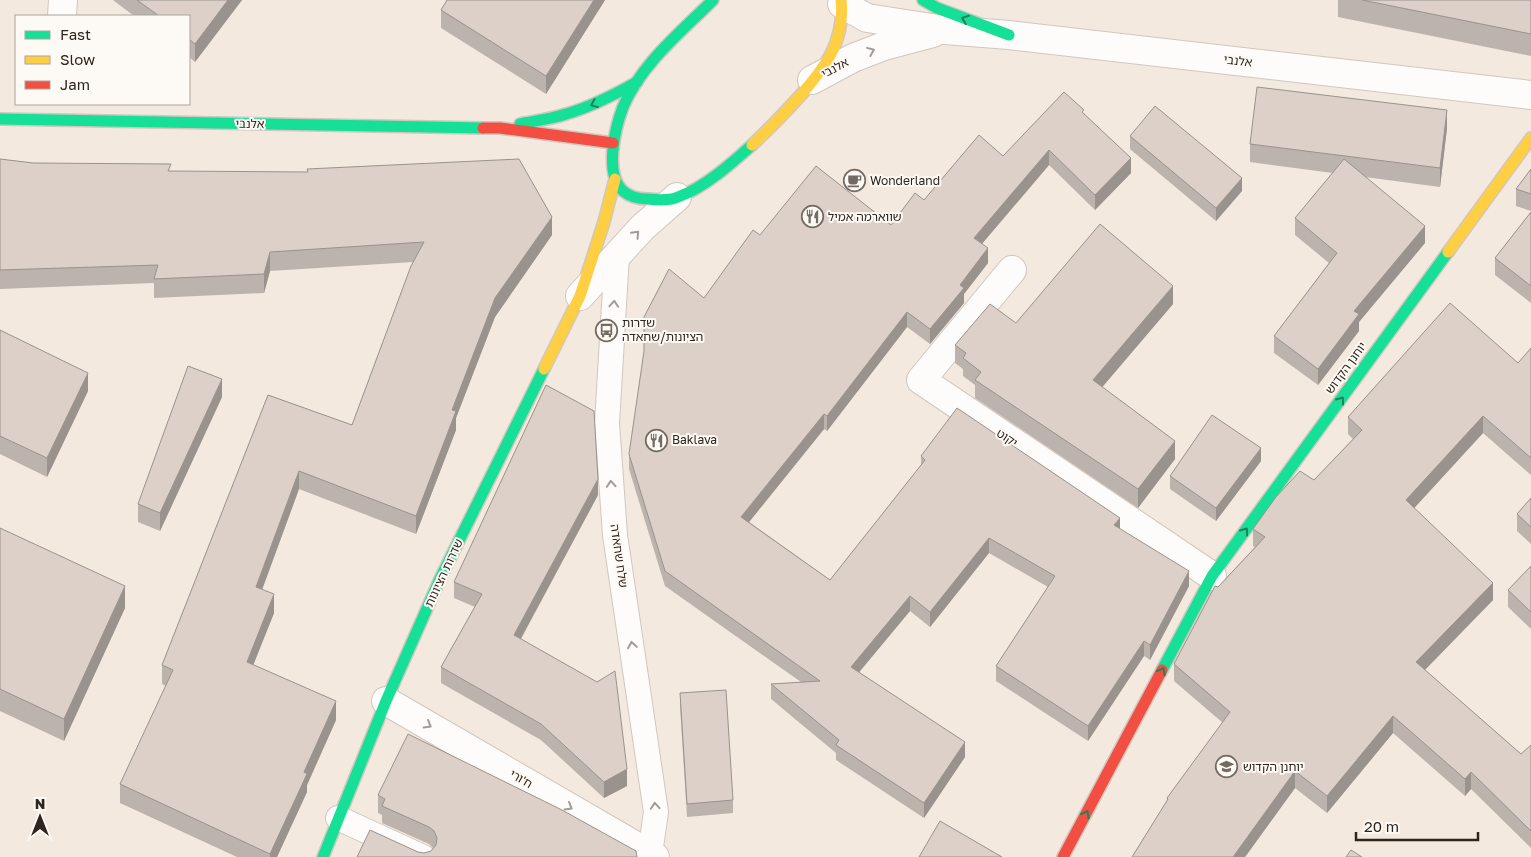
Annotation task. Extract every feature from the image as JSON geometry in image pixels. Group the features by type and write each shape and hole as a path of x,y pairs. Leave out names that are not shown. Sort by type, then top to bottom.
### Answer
{"street":[{"path":"62,0 62,15"},
{"path":"638,82 665,48 713,0"},
{"path":"924,0 937,8 1009,35"},
{"path":"615,178 621,190 636,198 656,201 677,198 732,164 781,117 830,55 836,40 841,2"},
{"name":"אלנבי","path":"841,2 867,18 945,30 1009,35 1531,95"},
{"name":"אלנבי","path":"812,80 853,58 884,46 945,30"},
{"name":"אלנבי","path":"500,128 579,110 615,95 638,82"},
{"name":"שדרות הציונות","path":"322,857 386,701 440,579 580,296 604,222 615,178 613,143 621,111 638,82"},
{"name":"אלנבי","path":"0,119 56,112 500,128 613,143"},
{"name":"יוחנן הקדוש","path":"1063,857 1212,576 1531,138"},
{"name":"שדרות הציונות","path":"580,296 642,228 677,198"},
{"name":"יקוט","path":"1012,270 921,380 1212,576"},
{"name":"ח'ורי","path":"386,701 652,855"}],"lane":[{"name":"שלח שחאדה","path":"617,255 606,423 615,535 656,812 652,855"},
{"path":"338,818 423,857"}],"building":[{"path":"137,0 228,0 195,44 190,40 190,15 158,15"},
{"path":"447,0 594,0 546,76 441,10"},
{"path":"1362,0 1531,0 1531,34"},
{"path":"1257,87 1447,110 1440,168 1250,144"},
{"path":"1064,92 1084,110 1082,112 1131,158 1095,195 1049,150 974,238 988,248 960,285 964,288 930,329 907,312 827,416 824,414 741,517 830,580 925,460 921,456 957,408 1120,518 1114,525 1189,571 1150,645 1144,641 1088,726 996,666 1055,576 989,538 930,612 910,596 851,667 965,742 924,803 836,745 839,740 771,684 820,681 665,571 629,454 644,351 644,317 669,269 704,298 753,230 760,235 816,166 891,225 915,193 924,200 979,135 1003,156"},
{"path":"1155,106 1242,178 1216,208 1130,136"},
{"path":"0,159 33,163 171,164 168,171 308,172 307,169 519,159 552,217 495,298 452,410 456,411 416,516 299,471 256,587 274,594 247,662 336,701 304,772 307,774 270,854 120,784 173,670 162,665 268,395 352,425 411,266 424,242 270,252 264,274 154,279 158,265 0,270"},
{"path":"1344,159 1425,226 1354,311 1359,314 1318,369 1274,336 1337,253 1295,218"},
{"path":"1531,169 1531,194 1516,189"},
{"path":"1531,212 1531,286 1495,258"},
{"path":"1100,224 1173,286 1093,380 1175,441 1138,489 975,380 981,372 963,358 966,353 955,345 990,304 1016,323"},
{"path":"1450,303 1518,363 1531,348 1531,458 1483,416 1406,500 1493,583 1416,662 1521,754 1531,745 1531,831 1471,772 1465,779 1393,716 1327,796 1295,771 1233,857 1132,857 1167,798 1230,712 1174,664 1215,586 1218,587 1265,537 1253,529 1276,497 1300,471 1314,480 1362,430 1348,417"},
{"path":"0,330 88,373 47,458 0,436"},
{"path":"188,366 222,379 160,513 138,504"},
{"path":"546,385 594,411 598,479 514,635 597,682 615,671 627,769 604,782 541,724 441,667 482,594 454,582"},
{"path":"1212,415 1261,448 1216,508 1170,476"},
{"path":"1531,498 1531,527 1517,514"},
{"path":"0,528 125,586 64,719 0,689"},
{"path":"1531,566 1531,612 1508,590"},
{"path":"726,690 733,800 687,804 680,693"},
{"path":"408,734 562,810 636,851 637,857 357,857 370,830 418,852 431,851 436,845 437,838 434,831 382,806 385,799 378,795"},
{"path":"940,821 1002,857 919,857"},
{"path":"1351,850 1362,857 1346,857"}],"traffic: fast":[{"path":"713,0 663,49 631,91 623,107 614,138 614,174 617,183 629,195 642,199 671,199 698,188 727,167 752,145"},
{"path":"923,0 937,8 1009,35"},
{"path":"520,124 555,117 584,108 637,82"},
{"path":"0,119 483,128"},
{"path":"1162,670 1212,576 1448,252"},
{"path":"323,857 386,701 440,579 544,369"}],"traffic: slow":[{"path":"752,145 797,100 827,62 839,32 842,13 841,0"},
{"path":"1448,252 1531,138"},
{"path":"544,369 580,296 604,222 615,179"}],"traffic: jam":[{"path":"483,128 500,128 613,143"},
{"path":"1063,857 1162,670"}],"place":[{"name":"Wonderland","path":"854,181"},
{"name":"שווארמה אמיל","path":"812,217"},
{"name":"שדרות הציונות/שחאדה","path":"606,330"},
{"name":"Baklava","path":"656,440"},
{"name":"יוחנן הקדוש","path":"1227,767"}]}
